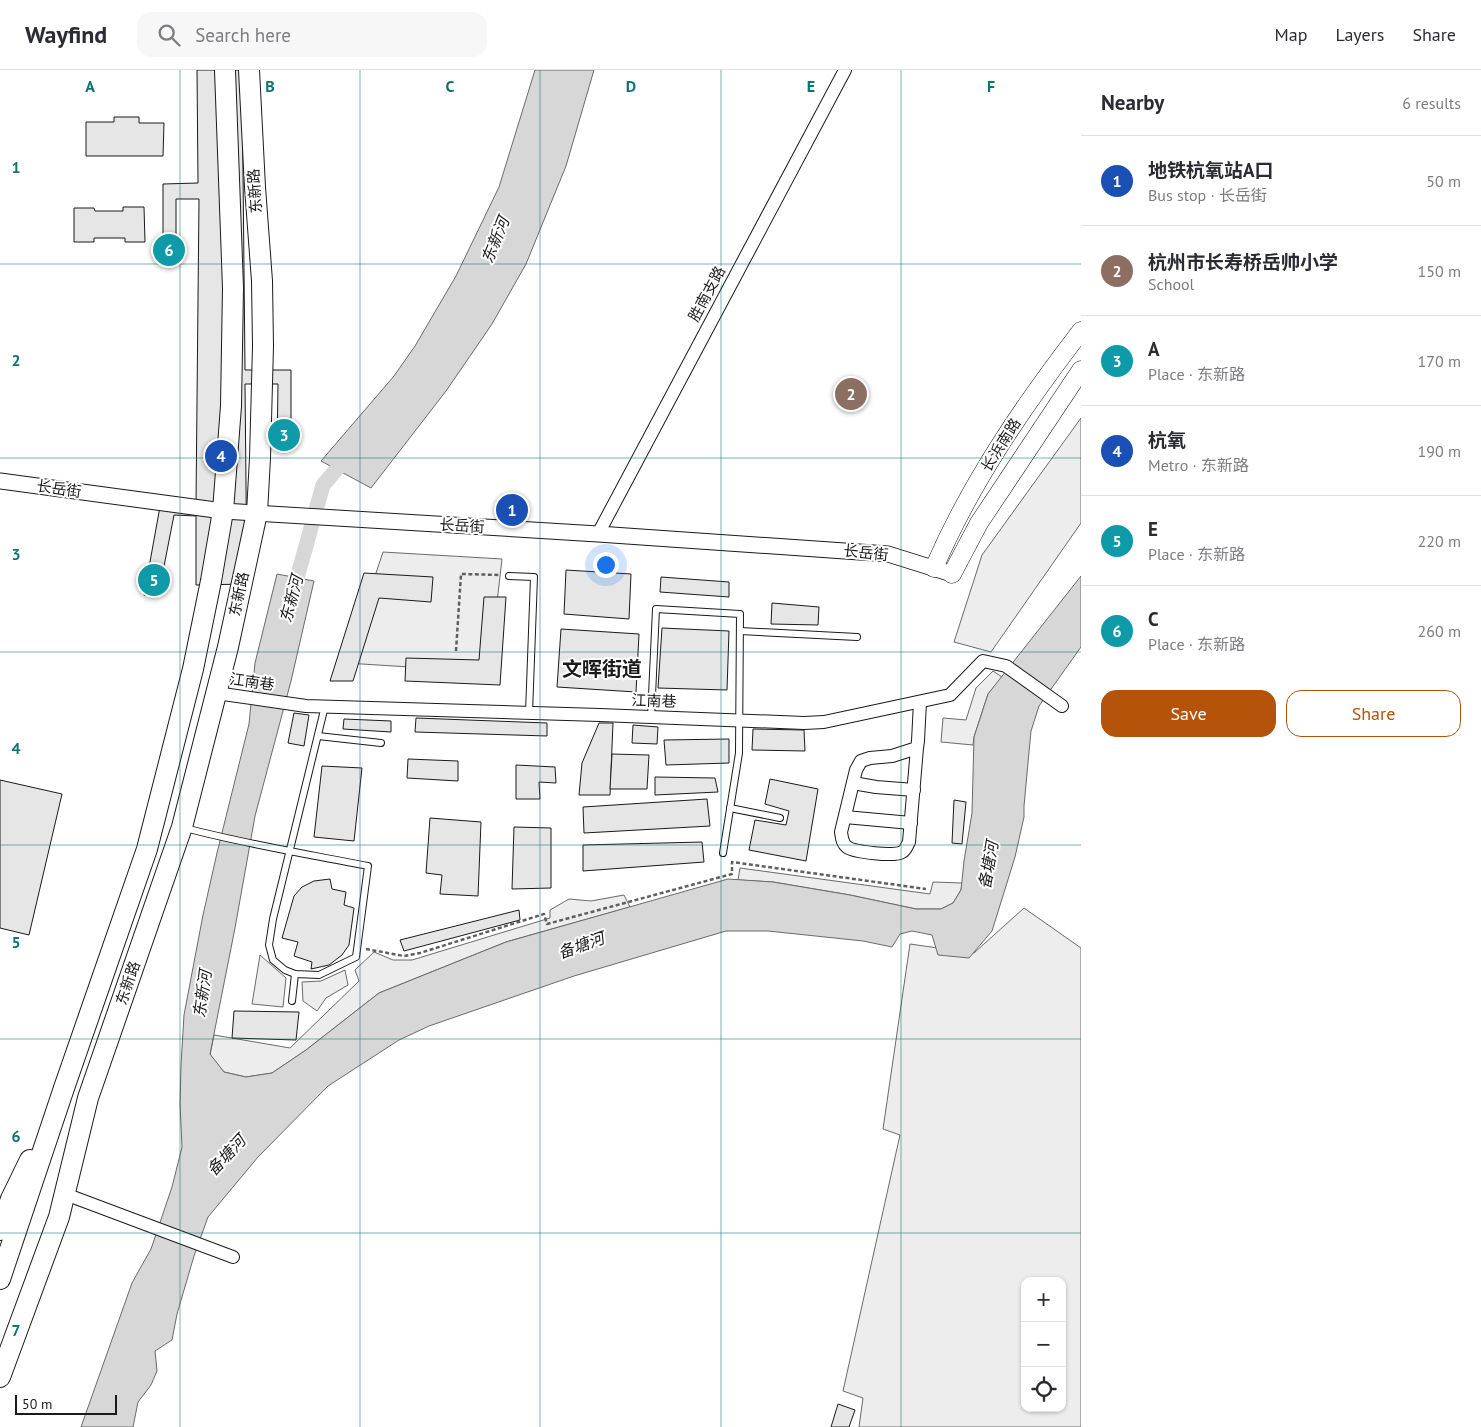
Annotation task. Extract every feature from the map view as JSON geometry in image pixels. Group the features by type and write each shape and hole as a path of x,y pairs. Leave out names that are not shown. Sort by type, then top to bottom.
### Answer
{"main road":[{"name":"东新路","path":"0,1278 147,849 193,669 211,581 223,511 231,406 233,288 225,70"},
{"name":"东新路","path":"0,1343 182,827 228,648 257,512 263,346 262,281 254,187 249,70"},
{"name":"长浜南路","path":"934,568 951,530 999,445 1047,375 1081,331"},
{"name":"长浜南路","path":"952,574 979,523 1081,370"},
{"name":"东新路","path":"0,1230 11,1199 64,1088"},
{"name":"东新路","path":"0,1377 59,1217 88,1098"}],"street":[{"name":"胜南支路","path":"598,534 845,70"},
{"name":"长岳街","path":"0,481 223,511 888,554 952,574"},
{"name":"江南巷","path":"216,693 306,706 804,724 824,722 950,695 983,661 1006,666 1062,706"},
{"path":"917,748 892,756 870,758 861,761 856,770 840,832 842,842 848,848 870,853 896,854 902,852 909,842 918,741 920,702"},
{"path":"853,783 914,790"},
{"path":"845,817 911,823"},
{"path":"65,1194 233,1257"}],"lane":[{"path":"509,576 534,577 529,713"},
{"path":"651,717 656,609 740,614 739,753 723,853"},
{"path":"740,632 857,637"},
{"path":"182,827 213,836 290,850 368,866 356,957 318,975 295,974 273,960 269,945 273,919 290,850 318,736 325,706"},
{"path":"318,736 381,743"},
{"path":"730,808 780,818"},
{"path":"292,1001 295,974"}],"path":[{"path":"456,651 461,574 509,576"},
{"path":"357,947 404,956 420,953 544,914 547,924 732,874 732,862 926,889"}],"shaded area":[{"path":"1081,418 1081,523 991,652 954,642 982,555"},
{"path":"383,552 502,559 489,672 346,663"},
{"path":"993,671 1002,677 988,694 973,745 941,742 943,718 966,720 976,688"},
{"path":"740,868 930,894 933,882 962,883 961,890 953,903 941,909 916,909 850,895 773,882 738,880"},
{"path":"624,895 630,907 506,942 379,993 306,1050 272,1073 246,1077 224,1072 210,1055 214,1035 290,1048 359,981 355,970 374,952 393,960 412,960 550,918 550,910 569,899 591,901"},
{"path":"1024,908 1081,948 1081,1427 859,1427 863,1398 843,1391 900,1135 883,1129 910,944 974,953"},
{"path":"260,955 286,978 283,1007 252,1004"},
{"path":"345,970 348,985 326,998 317,1011 303,1001 302,982 321,981"}],"water":[{"path":"535,70 594,70 566,166 526,264 492,324 446,391 371,488 321,461 394,376 415,346 456,276 499,187"},
{"name":"备塘河","path":"277,574 314,581 291,681 255,816 210,1054 224,1072 246,1077 272,1073 306,1050 379,993 506,942 728,879 773,882 850,895 916,909 941,909 953,903 961,890 972,813 974,737 988,694 1081,576 1081,647 1039,706 1031,731 1024,817 1015,857 992,931 969,958 938,955 932,935 912,931 900,934 892,947 863,941 768,931 726,931 574,976 429,1026 399,1040 328,1086 258,1157 208,1217 177,1314 172,1340 155,1351 157,1371 151,1385 138,1402 133,1427 81,1427 132,1283 151,1249 172,1187 182,1147 180,1104 184,1015 203,915 249,724 255,663"}],"building":[{"path":"197,70 242,70 245,370 291,370 291,451 277,451 278,384 245,384 247,584 196,585 196,516 174,515 158,597 144,595 161,501 196,502 199,199 176,199 176,263 163,263 163,184 198,183"},
{"path":"114,117 139,117 139,123 164,123 163,156 86,156 86,122 114,122"},
{"path":"123,207 144,207 145,242 125,242 125,238 94,238 94,242 74,242 74,208 94,208 95,211 123,211"},
{"path":"163,236 176,236 176,263 163,263"},
{"path":"278,419 291,419 291,451 277,451"},
{"path":"150,564 163,566 158,597 144,595"},
{"path":"566,570 631,574 629,619 564,614"},
{"path":"364,573 433,577 431,602 379,598 353,681 330,681"},
{"path":"661,577 729,582 729,597 660,592"},
{"path":"484,597 506,597 500,685 405,681 406,658 479,660"},
{"path":"772,603 819,607 818,625 771,624"},
{"path":"662,628 729,631 727,690 658,688"},
{"path":"561,629 639,634 636,692 557,687"},
{"path":"294,713 309,715 304,746 288,743"},
{"path":"416,718 547,723 547,736 415,732"},
{"path":"344,719 391,721 391,732 343,729"},
{"path":"599,723 613,723 610,795 579,795 582,763"},
{"path":"633,725 658,727 657,744 632,743"},
{"path":"753,729 804,730 805,751 752,750"},
{"path":"729,739 729,763 666,765 664,740"},
{"path":"612,754 649,755 647,789 610,789"},
{"path":"408,759 458,761 458,781 407,778"},
{"path":"516,765 555,767 556,783 539,782 540,799 516,799"},
{"path":"322,766 362,768 354,841 314,837"},
{"path":"655,777 715,778 718,792 655,795"},
{"path":"770,779 818,789 806,861 749,850 755,820 786,825 789,811 765,804"},
{"path":"0,780 62,794 29,935 0,928"},
{"path":"707,799 710,826 584,833 583,807"},
{"path":"954,800 966,802 962,844 952,843"},
{"path":"430,818 481,822 478,896 440,894 442,875 426,873"},
{"path":"514,827 551,828 551,888 512,889"},
{"path":"702,842 704,862 583,871 583,845"},
{"path":"330,879 332,889 346,892 344,905 354,908 349,945 342,955 329,965 311,969 312,962 294,956 298,942 282,938 294,896 302,887 314,881"},
{"path":"519,910 520,920 404,951 400,940"},
{"path":"234,1011 299,1012 296,1040 232,1038"},
{"path":"838,1404 855,1410 849,1427 831,1427"}],"waterway":[{"name":"东新河","path":"292,596 323,485 350,454"}],"place":[{"name":"C","path":"169,250"},
{"name":"杭州市长寿桥岳帅小学","path":"851,394"},
{"name":"A","path":"284,435"},
{"name":"杭氧","path":"221,456"},
{"name":"地铁杭氧站A口","path":"512,510"},
{"name":"E","path":"154,580"}],"district":[{"name":"文晖街道","path":"602,669"}]}
